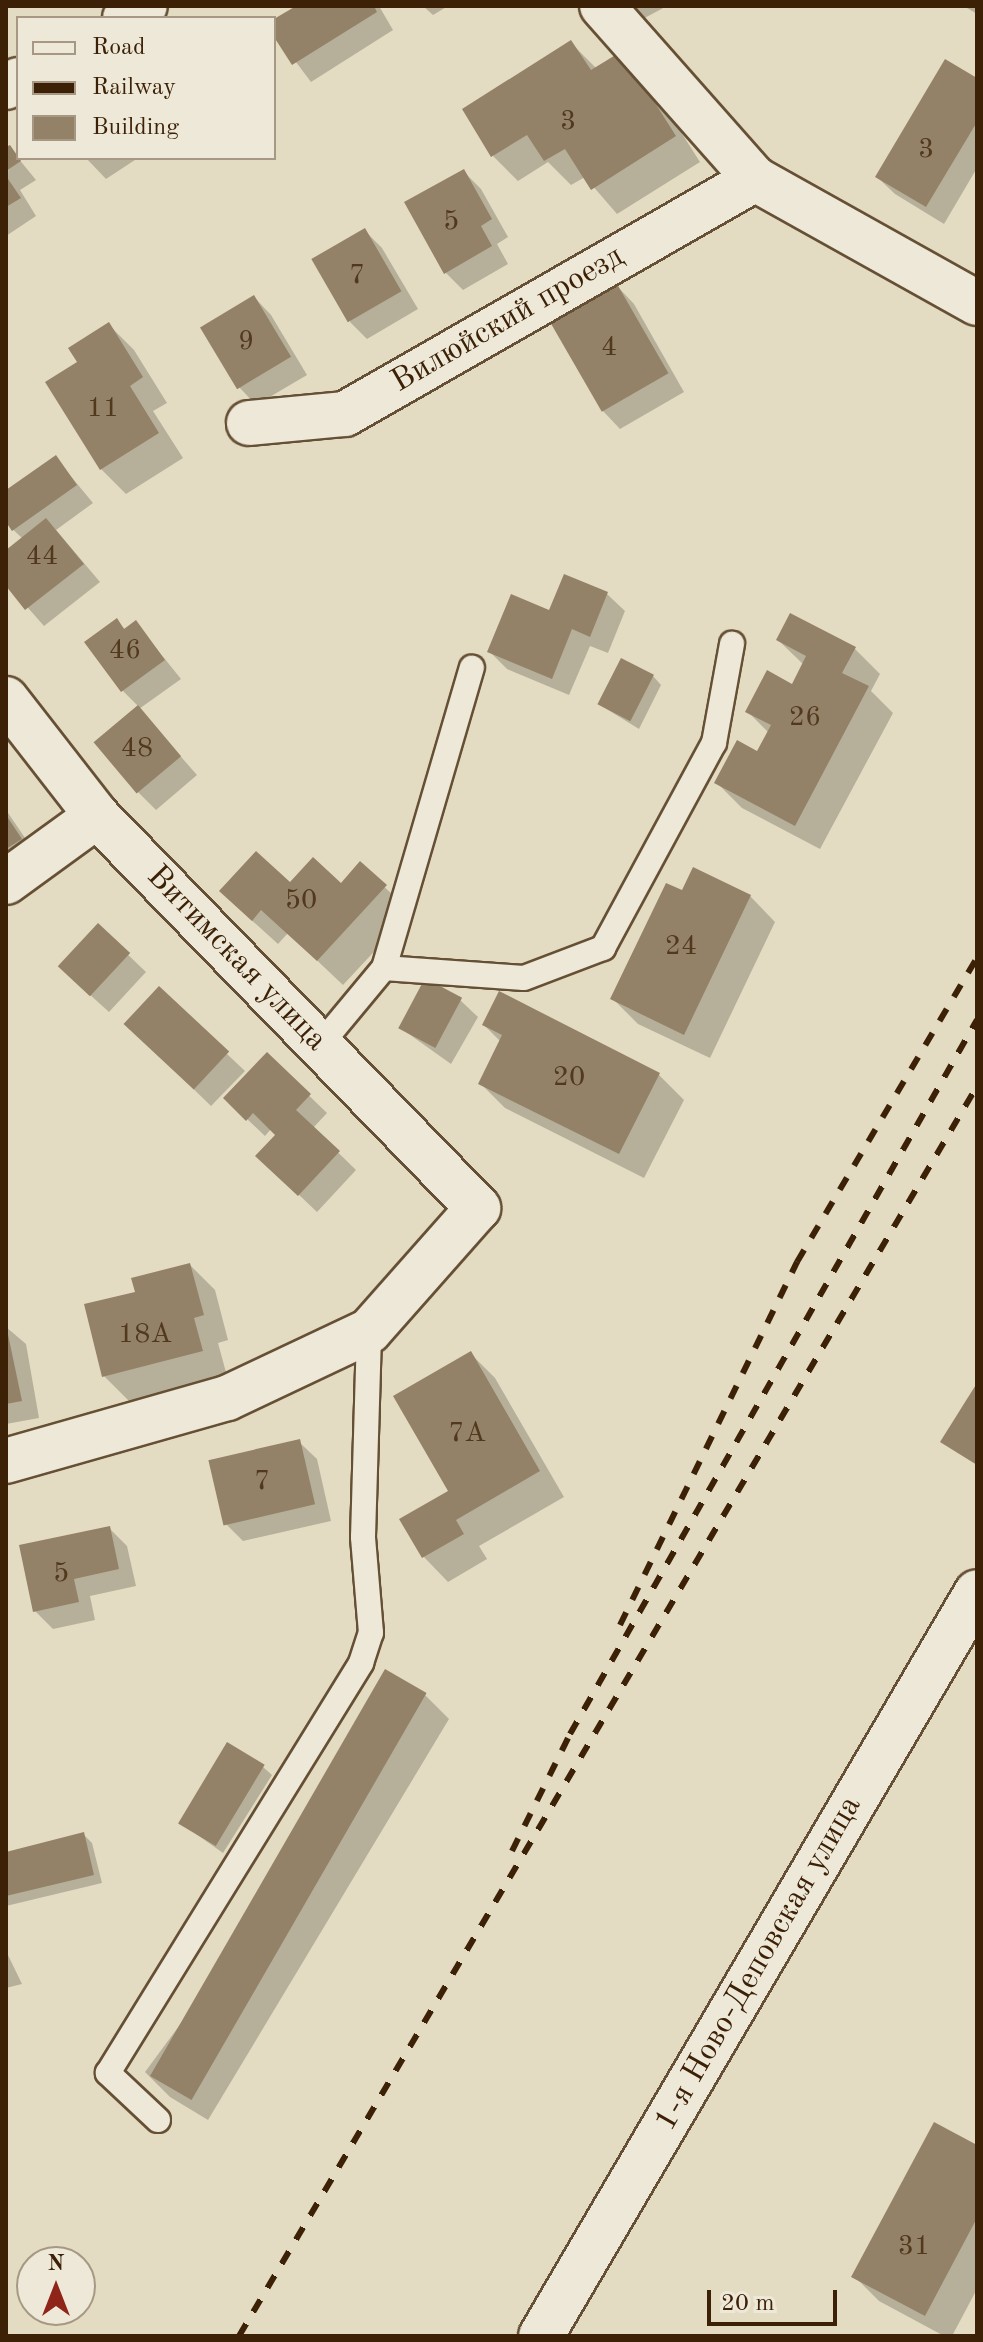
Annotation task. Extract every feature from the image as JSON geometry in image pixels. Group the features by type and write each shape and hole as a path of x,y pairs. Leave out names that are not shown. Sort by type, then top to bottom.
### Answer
{"street":[{"path":"602,6 755,179 977,303"},
{"name":"Вилюйский проезд","path":"249,423 345,414 755,179"},
{"name":"Витимская улица","path":"6,699 97,816 478,1208 369,1331"},
{"path":"6,882 97,816"},
{"path":"6,1461 227,1398 369,1331"},
{"name":"1-я Ново-Деповская улица","path":"541,2336 977,1592"}],"lane":[{"path":"384,968 524,978 603,948 714,743 732,644"},
{"path":"320,1045 384,968 472,668"},
{"path":"158,2120 108,2073 361,1663 371,1633 363,1537 369,1331"}],"building":[{"path":"296,6 374,6 377,12 292,65 276,40 276,18"},
{"path":"571,40 591,70 622,51 676,136 591,190 565,149 544,161 527,135 491,157 462,109"},
{"path":"945,59 977,78 977,122 926,207 875,177"},
{"path":"10,145 16,160 21,161 6,171 6,147"},
{"path":"464,169 492,219 481,226 492,246 444,274 404,202"},
{"path":"6,176 21,198 6,207"},
{"path":"365,228 402,291 348,322 311,259"},
{"path":"617,284 668,373 602,412 550,322"},
{"path":"254,295 291,357 237,389 200,327"},
{"path":"109,322 143,377 130,386 159,433 100,470 45,382 77,362 68,348"},
{"path":"56,455 77,485 12,531 6,522 6,490"},
{"path":"46,518 84,564 25,610 6,586 6,550"},
{"path":"564,574 608,592 590,637 572,629 552,679 487,652 511,594 549,610"},
{"path":"790,613 856,647 842,673 869,686 795,826 714,783 737,740 757,751 771,725 745,712 767,670 792,684 806,656 776,640"},
{"path":"117,618 124,629 136,620 165,660 121,692 84,642"},
{"path":"621,658 654,675 630,721 597,704"},
{"path":"138,705 181,756 137,794 94,742"},
{"path":"6,815 22,839 6,849"},
{"path":"256,851 290,882 313,857 341,883 360,861 387,885 317,961 261,910 252,921 219,891"},
{"path":"693,867 751,895 684,1035 610,999 666,883 682,890"},
{"path":"98,923 130,953 90,996 58,966"},
{"path":"425,978 462,998 435,1048 398,1028"},
{"path":"159,986 229,1051 194,1090 124,1024"},
{"path":"499,991 660,1073 619,1154 478,1084 502,1035 482,1025"},
{"path":"267,1052 311,1094 296,1110 340,1151 298,1196 255,1156 275,1135 253,1113 246,1121 223,1098"},
{"path":"190,1263 204,1315 194,1318 203,1351 102,1377 84,1304 135,1292 131,1278"},
{"path":"6,1325 22,1401 6,1404"},
{"path":"471,1351 540,1471 456,1520 464,1534 422,1558 399,1519 448,1491 393,1396"},
{"path":"977,1383 977,1465 940,1442"},
{"path":"300,1439 315,1504 223,1525 208,1460"},
{"path":"110,1526 119,1569 74,1579 79,1602 33,1612 19,1545"},
{"path":"385,1669 427,1693 192,2100 150,2076"},
{"path":"227,1742 265,1765 216,1846 178,1823"},
{"path":"84,1832 94,1875 6,1896 6,1852"},
{"path":"934,2122 977,2145 977,2218 925,2316 851,2277"}],"railway":[{"path":"620,1625 797,1262 977,958"},
{"path":"512,1851 570,1734 977,1020"},
{"path":"239,2336 977,1086"}]}
